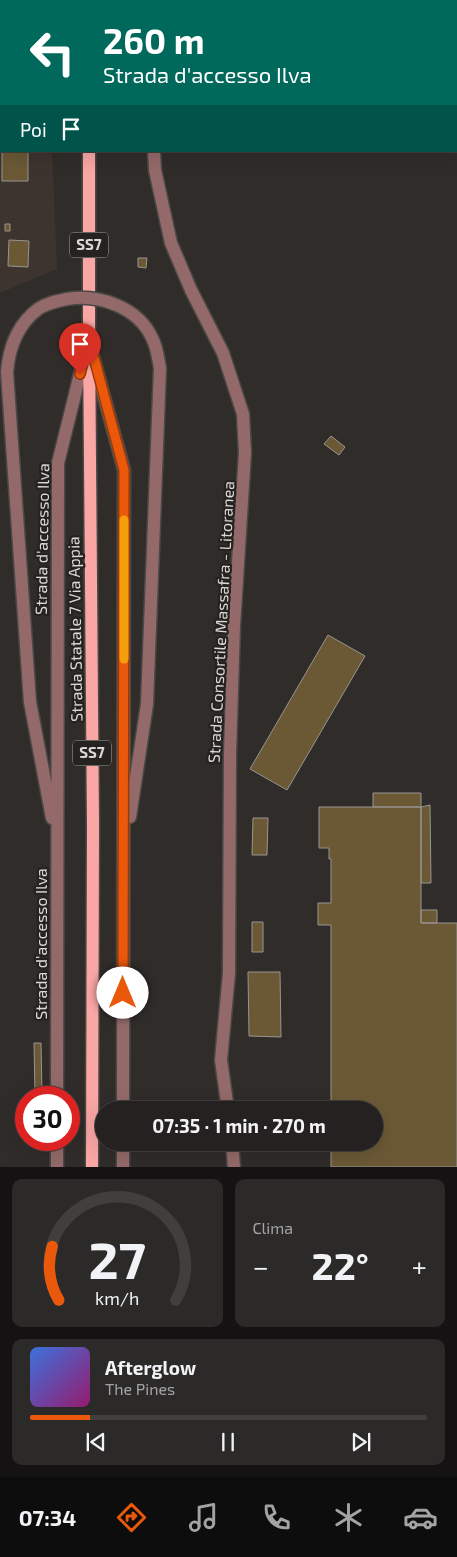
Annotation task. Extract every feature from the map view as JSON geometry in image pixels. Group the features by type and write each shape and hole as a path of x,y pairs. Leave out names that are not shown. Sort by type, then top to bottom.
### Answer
{"main road":[{"name":"Strada Statale 7 Via Appia","path":"89,152 93,825 92,1167"}],"street":[{"name":"Strada Consortile Massafra - Litoranea","path":"154,152 155,170 171,243 191,290 223,353 243,414 245,453 234,626 230,754 229,973 222,1060 227,1101"},
{"path":"58,848 30,702 7,372 8,357 18,330 34,313 49,303 75,298 106,301 131,314 143,324 152,338 160,368 148,704 124,856"},
{"name":"Strada d'accesso Ilva","path":"57,1086 58,463 89,339"},
{"path":"89,339 124,470 123,1101"},
{"path":"57,1151 57,1167"},
{"path":"123,1151 123,1167"},
{"path":"233,1151 234,1167"}],"shaded area":[{"path":"0,152 52,152 57,269 0,293"}],"building":[{"path":"2,152 28,152 28,181 2,181"},
{"path":"5,224 10,224 10,231 5,231"},
{"path":"9,240 29,241 28,267 8,266"},
{"path":"138,258 147,258 146,268 138,267"},
{"path":"331,436 345,447 339,455 324,444"},
{"path":"328,635 365,656 287,790 250,769"},
{"path":"373,793 421,793 421,807 373,807"},
{"path":"430,805 431,883 421,883 421,807"},
{"path":"319,807 421,807 421,923 457,923 457,1167 331,1167 331,1151 383,1151 383,1101 331,1101 331,925 318,925 318,903 331,903 331,859 329,859 329,848 319,848"},
{"path":"253,818 268,818 267,855 252,855"},
{"path":"421,910 437,910 437,923 421,923"},
{"path":"252,922 263,922 263,952 252,952"},
{"path":"248,972 280,972 281,1037 249,1036"},
{"path":"34,1043 41,1043 42,1086 35,1086"}],"slow traffic":[{"path":"124,520 124,659"}],"route":[{"path":"80,374 89,339 124,470 123,993"}]}
